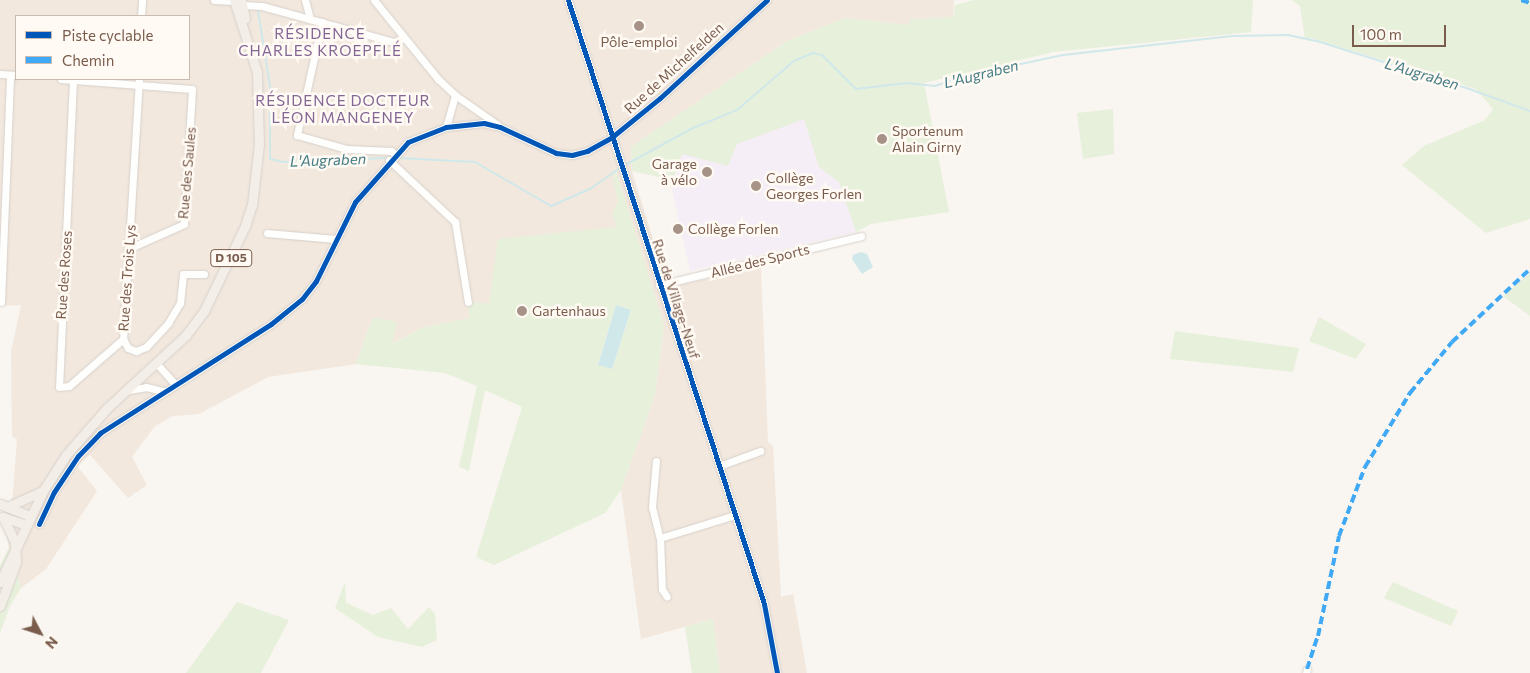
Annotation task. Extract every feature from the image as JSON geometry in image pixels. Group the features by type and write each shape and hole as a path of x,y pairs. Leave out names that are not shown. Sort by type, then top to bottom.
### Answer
{"main road":[{"name":"D 105","path":"0,582 43,491 86,430 186,335 204,311 229,263 252,205 260,144 257,72 238,1"},
{"path":"4,505 43,491"},
{"path":"4,505 28,521"},
{"path":"2,517 28,521"},
{"path":"2,517 16,548"},
{"name":"D 105","path":"0,606 16,562 16,548"}],"street":[{"path":"142,0 142,15"},
{"path":"214,0 238,1 322,22 374,32 394,42 403,38"},
{"path":"305,0 310,19"},
{"path":"374,0 403,38 455,95 479,110 500,127"},
{"name":"Rue de Village-Neuf","path":"568,0 764,604 777,673"},
{"name":"Rue de Michelfelden","path":"164,391 271,324 302,299 316,281 334,239 355,202 389,160 408,142 446,127 484,123 500,127 563,155 582,153 612,137 767,0"},
{"path":"322,22 297,135 346,149 391,151 395,154"},
{"path":"0,74 13,75 1,302"},
{"path":"73,80 138,81"},
{"name":"Rue des Roses","path":"73,80 59,387 69,386 123,339"},
{"name":"Rue des Saules","path":"130,248 184,224 193,93 189,87 138,81"},
{"name":"Rue des Trois Lys","path":"138,81 130,248 123,339 132,350 146,347 176,311 181,296 183,274 204,274"},
{"path":"446,127 455,95"},
{"path":"479,110 484,123"},
{"path":"389,160 455,222 468,302"},
{"path":"267,232 334,239"},
{"name":"Allée des Sports","path":"659,285 861,236"},
{"path":"157,364 175,384"},
{"path":"128,390 146,387 164,391"},
{"path":"39,524 54,492 78,456 100,434 164,391"},
{"path":"719,466 760,451"},
{"path":"656,461 652,507 660,538 662,589 667,597"},
{"path":"660,538 736,515"}],"shaded area":[{"path":"0,0 954,0 953,17 911,19 909,25 845,18 787,41 631,147 632,171 668,287 761,268 768,442 773,446 781,597 793,594 807,673 720,673 713,619 641,639 621,490 655,395 664,325 630,226 469,318 424,327 391,344 373,317 356,364 268,377 199,414 173,416 155,426 132,457 147,485 128,498 90,455 77,466 97,491 46,569 21,588 4,529 13,493 17,439 12,437 11,352 21,305 0,306"},
{"name":"Collège Georges Forlen","path":"818,96 856,232 690,271 672,189 682,154 737,144"}],"green space":[{"path":"974,0 1253,0 1251,32 1053,52 924,83 949,212 871,224 856,232 839,182 819,167 804,119 737,144 728,166 682,154 673,180 632,171 631,147 787,41 845,18 909,25 910,19 953,17 955,5"},
{"path":"1292,0 1530,0 1530,219 1486,233 1402,165 1424,146 1485,120 1493,109 1476,89 1311,38 1305,39 1300,6"},
{"path":"1113,109 1114,154 1083,159 1077,113"},
{"path":"615,167 664,325 655,395 621,490 605,513 494,565 476,557 522,407 485,390 469,471 459,467 477,386 445,373 356,364 373,317 397,322 392,344 424,327 469,318 469,301 489,304 498,239 617,227 612,213 618,201 613,181","holes":["616,305 631,311 612,368 598,364"]},
{"path":"1530,273 1530,316 1503,296"},
{"path":"1319,317 1366,344 1356,359 1309,341"},
{"path":"1175,331 1299,348 1293,372 1170,359"},
{"path":"9,547 21,588 10,606 0,633 0,566"},
{"path":"345,582 346,603 373,615 391,608 408,629 429,607 435,614 437,640 422,647 378,637 335,608"},
{"path":"1393,582 1458,611 1451,626 1384,598"},
{"path":"237,602 289,620 261,673 186,673"},
{"path":"713,619 720,673 692,673 685,627"}],"water":[{"path":"861,252 867,254 873,267 862,274 852,259 853,255"},
{"path":"616,305 631,310 612,369 598,365"}],"waterway":[{"name":"L'Augraben","path":"258,11 270,86 270,159 284,162 385,158"},
{"name":"L'Augraben","path":"625,165 693,128 737,110 794,61 813,53 822,55 856,89 907,83 935,86 973,74 1063,55 1232,36 1288,35 1317,41 1472,90 1530,111"},
{"name":"L'Augraben","path":"399,158 475,162 551,206 590,189 621,167"}],"marked path":[{"path":"1521,0 1530,3"},
{"path":"1307,669 1318,636 1339,536 1365,467 1410,393 1452,342 1530,269"}],"cycle path":[{"path":"568,0 764,604 777,673"},
{"path":"39,524 54,492 78,456 100,433 271,324 302,299 316,281 355,202 408,142 446,127 484,123 500,127 556,153 572,155 587,151 612,137 660,98 767,0"}],"place":[{"name":"Pôle-emploi","path":"639,26"},
{"name":"Sportenum Alain Girny","path":"882,139"},
{"name":"Garage à vélo","path":"707,172"},
{"name":"Collège Georges Forlen","path":"756,186"},
{"name":"Collège Forlen","path":"678,229"},
{"name":"Gartenhaus","path":"522,311"}],"district":[{"name":"RÉSIDENCE CHARLES KROEPFLÉ","path":"320,42"},
{"name":"RÉSIDENCE DOCTEUR LÉON MANGENEY","path":"343,108"}]}
